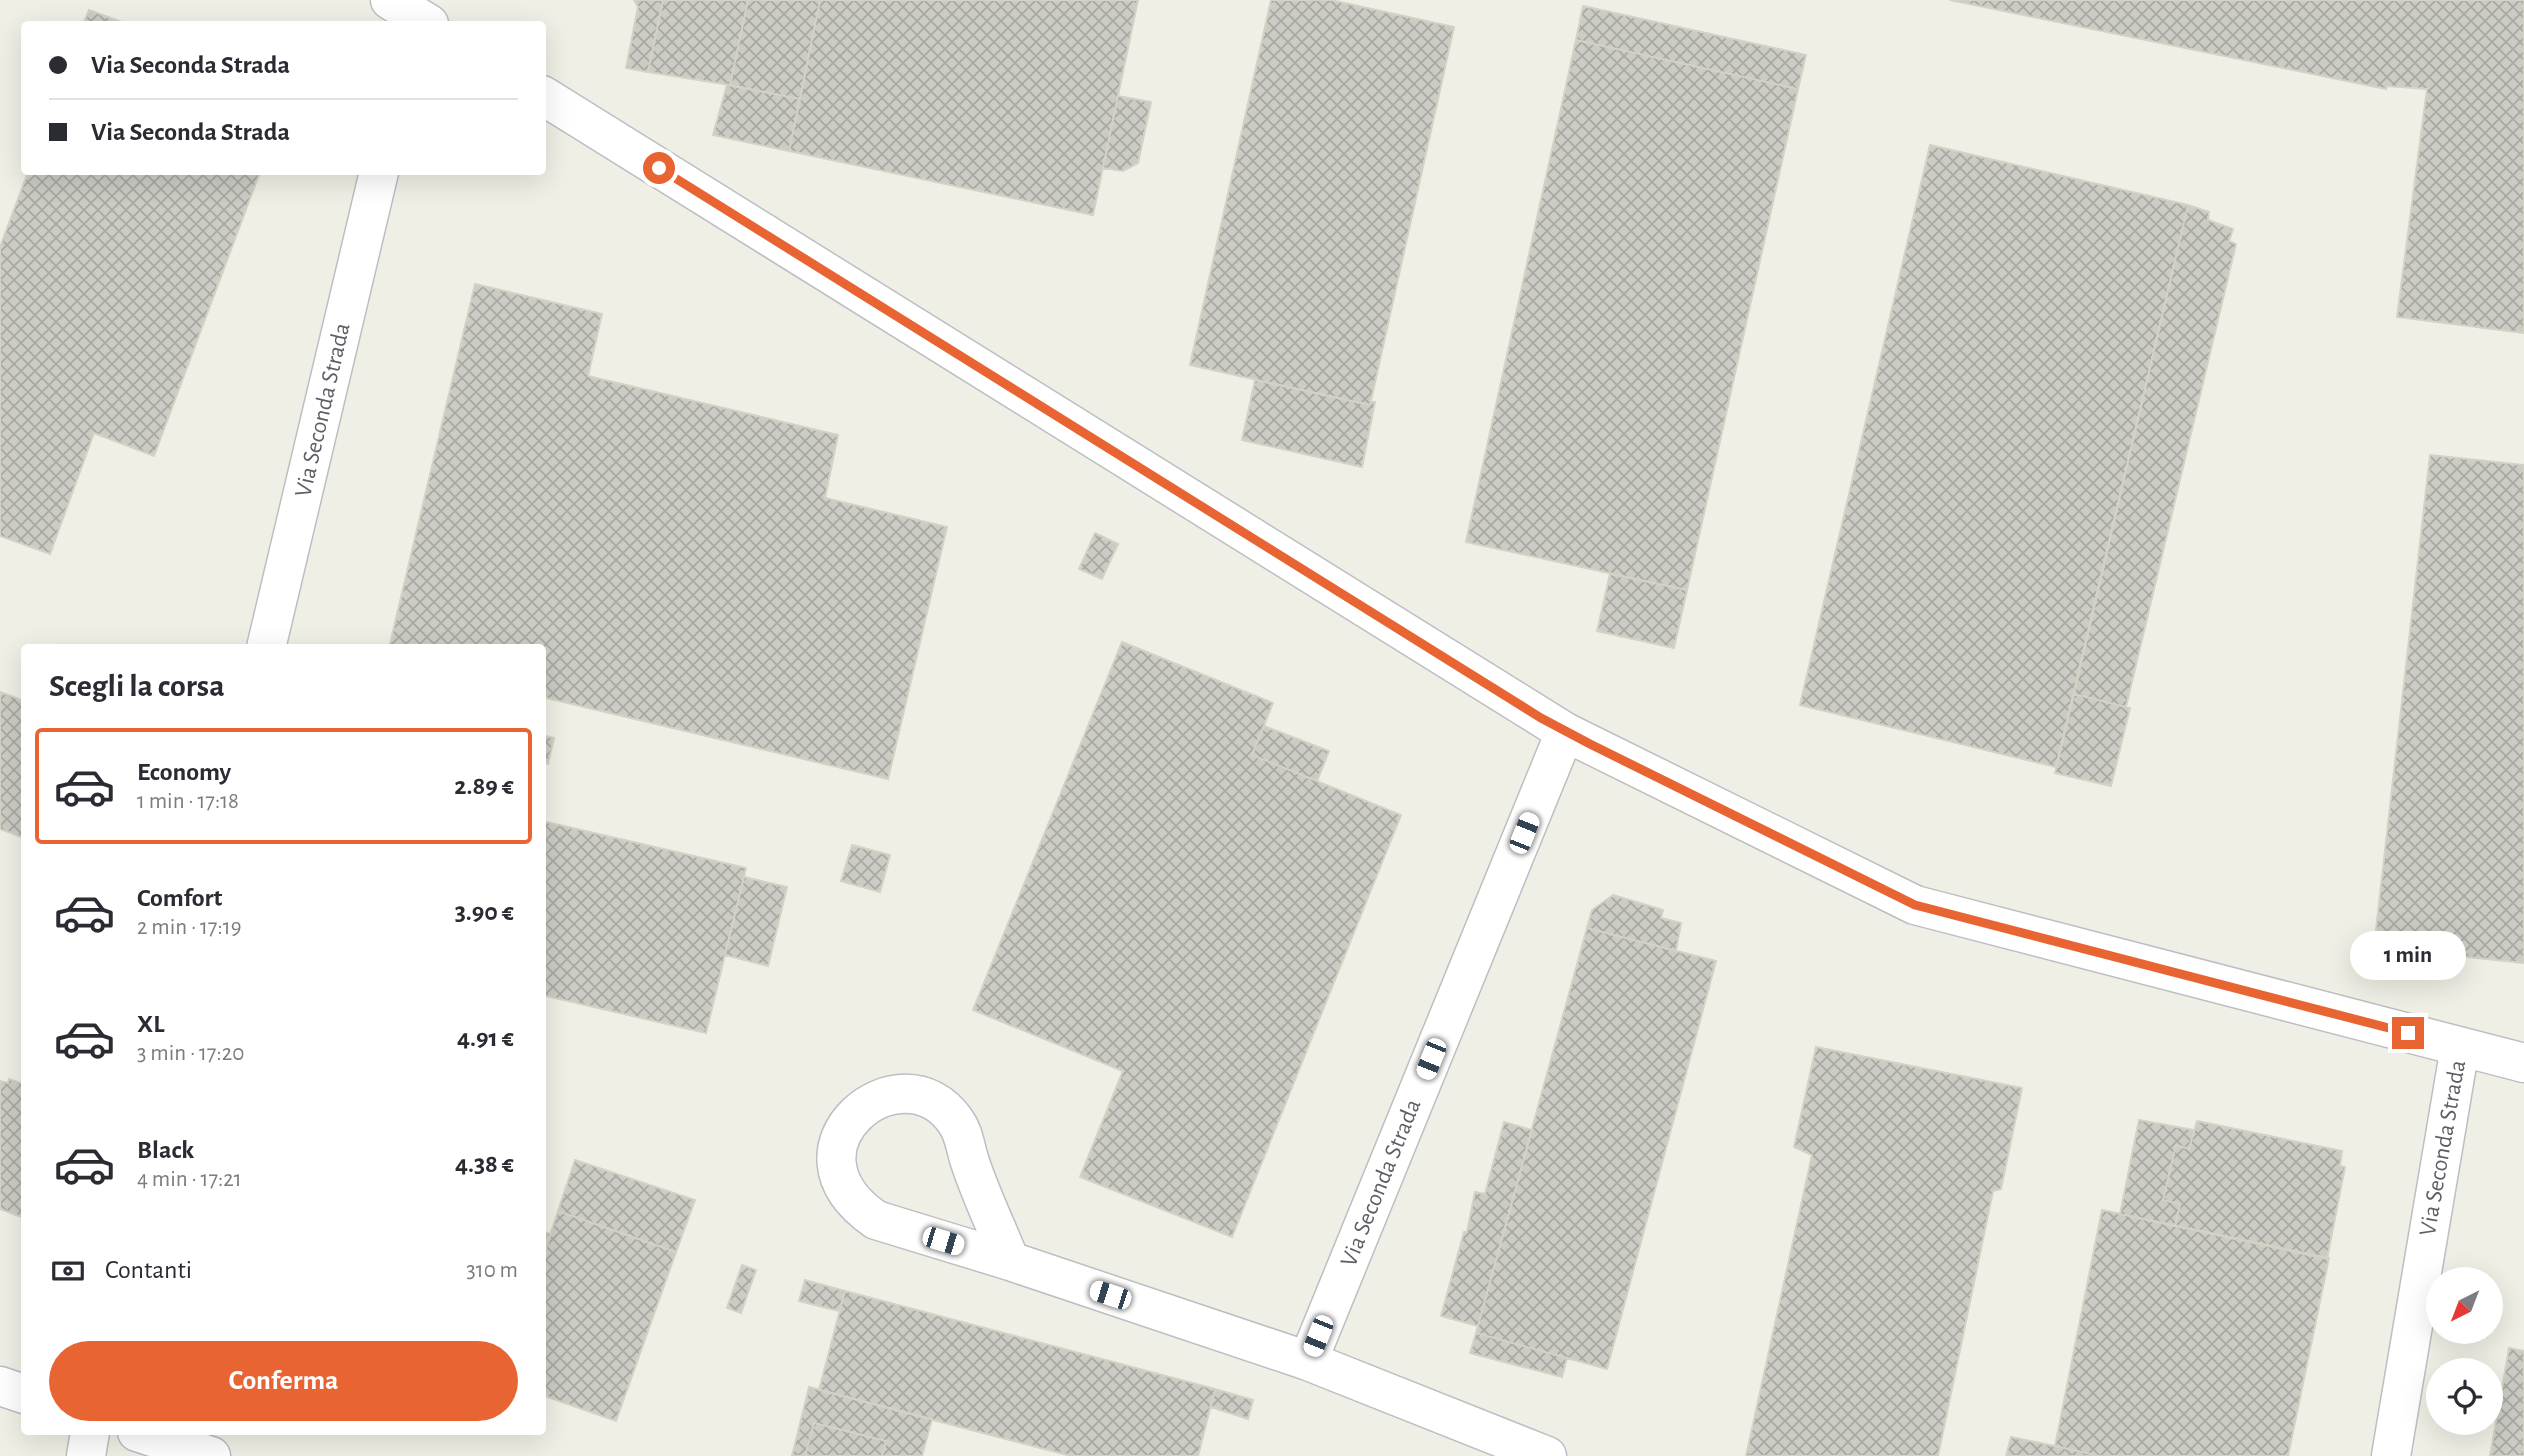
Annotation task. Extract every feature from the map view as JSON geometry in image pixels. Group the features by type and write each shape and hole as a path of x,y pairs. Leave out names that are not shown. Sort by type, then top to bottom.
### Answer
{"street":[{"name":"Via Seconda Strada","path":"546,97 1565,732 1915,905 2524,1063"},
{"name":"Via Seconda Strada","path":"267,644 378,175"},
{"name":"Via Seconda Strada","path":"1308,1361 1565,732"},
{"name":"Via Seconda Strada","path":"2391,1456 2460,1047"},
{"path":"1010,1262 969,1160 965,1139 955,1121 941,1105 921,1097 900,1094 880,1098 862,1108 846,1125 838,1145 837,1168 844,1189 857,1208 876,1220 1308,1361 1547,1456"},
{"path":"0,1385 21,1393"},
{"path":"86,1456 90,1435"},
{"path":"146,1435 211,1456"}],"building":[{"path":"634,0 663,0 648,72 626,68 638,7"},
{"path":"663,0 748,0 730,85 648,72"},
{"path":"748,0 820,0 800,99 730,85"},
{"path":"820,0 1138,0 1093,215 789,151"},
{"path":"1271,0 1331,0 1454,27 1370,405 1190,365"},
{"path":"1950,0 2524,0 2524,333 2397,317 2427,89 2387,86 2386,89"},
{"path":"1583,6 1806,55 1798,89 1576,40"},
{"path":"89,10 119,21 84,21"},
{"path":"1576,40 1798,89 1687,590 1466,542"},
{"path":"727,85 800,99 789,151 713,135"},
{"path":"1118,96 1151,102 1138,163 1123,171 1103,168"},
{"path":"1930,145 2188,205 2056,767 1800,705"},
{"path":"27,175 259,175 154,456 94,433 50,554 0,536 0,247"},
{"path":"2188,205 2209,212 2208,220 2233,229 2229,241 2236,244 2126,707 2074,694"},
{"path":"475,284 602,314 588,376 838,435 825,498 947,527 888,779 546,698 546,644 390,644"},
{"path":"1255,380 1370,405 1375,402 1362,467 1242,440"},
{"path":"2430,455 2524,465 2524,963 2374,947"},
{"path":"1095,533 1118,544 1102,579 1079,569"},
{"path":"1610,574 1687,590 1674,648 1597,631"},
{"path":"1122,642 1273,703 1252,755 1401,815 1232,1237 1080,1177 1123,1071 973,1010"},
{"path":"0,692 21,700 21,837 0,829"},
{"path":"2074,694 2130,708 2111,786 2055,773"},
{"path":"1264,726 1329,751 1317,781 1252,755"},
{"path":"546,736 554,738 548,764 546,763"},
{"path":"546,822 746,868 706,1033 546,996"},
{"path":"852,845 890,855 880,892 841,881"},
{"path":"744,877 787,887 768,966 725,955"},
{"path":"1613,895 1663,910 1661,918 1681,923 1676,951 1587,928 1592,910"},
{"path":"1587,928 1716,961 1607,1369 1476,1333"},
{"path":"1816,1047 2022,1088 2001,1189 1993,1191 1938,1456 1746,1456 1812,1155 1794,1147"},
{"path":"9,1079 21,1083 21,1217 0,1209 0,1081 8,1083"},
{"path":"2139,1120 2194,1130 2189,1149 2176,1145 2163,1200 2180,1204 2175,1226 2120,1214"},
{"path":"2197,1121 2342,1151 2340,1166 2345,1167 2327,1259 2175,1226 2180,1204 2163,1200 2176,1145 2189,1149"},
{"path":"1504,1122 1532,1130 1478,1326 1441,1316 1464,1232 1467,1232 1475,1192 1485,1194"},
{"path":"575,1160 695,1200 676,1252 558,1211"},
{"path":"2102,1210 2329,1258 2288,1456 2100,1456 2055,1446"},
{"path":"558,1211 676,1252 616,1421 546,1396 546,1248"},
{"path":"546,1232 551,1234 546,1248"},
{"path":"742,1265 756,1270 741,1313 727,1308"},
{"path":"805,1280 845,1291 839,1311 799,1301"},
{"path":"845,1291 1215,1389 1198,1456 1071,1456 819,1390"},
{"path":"1476,1333 1567,1358 1562,1377 1470,1353"},
{"path":"2509,1348 2524,1351 2524,1456 2490,1456 2494,1435 2503,1435 2503,1382"},
{"path":"809,1387 932,1419 922,1456 882,1456 886,1441 814,1423 805,1456 792,1456"},
{"path":"1215,1389 1253,1400 1248,1419 1211,1407"},
{"path":"814,1423 886,1441 882,1456 805,1456"},
{"path":"2011,1437 2055,1446 2100,1456 2006,1456"}],"route":[{"path":"659,168 1565,732 1915,905 2408,1033"}]}
